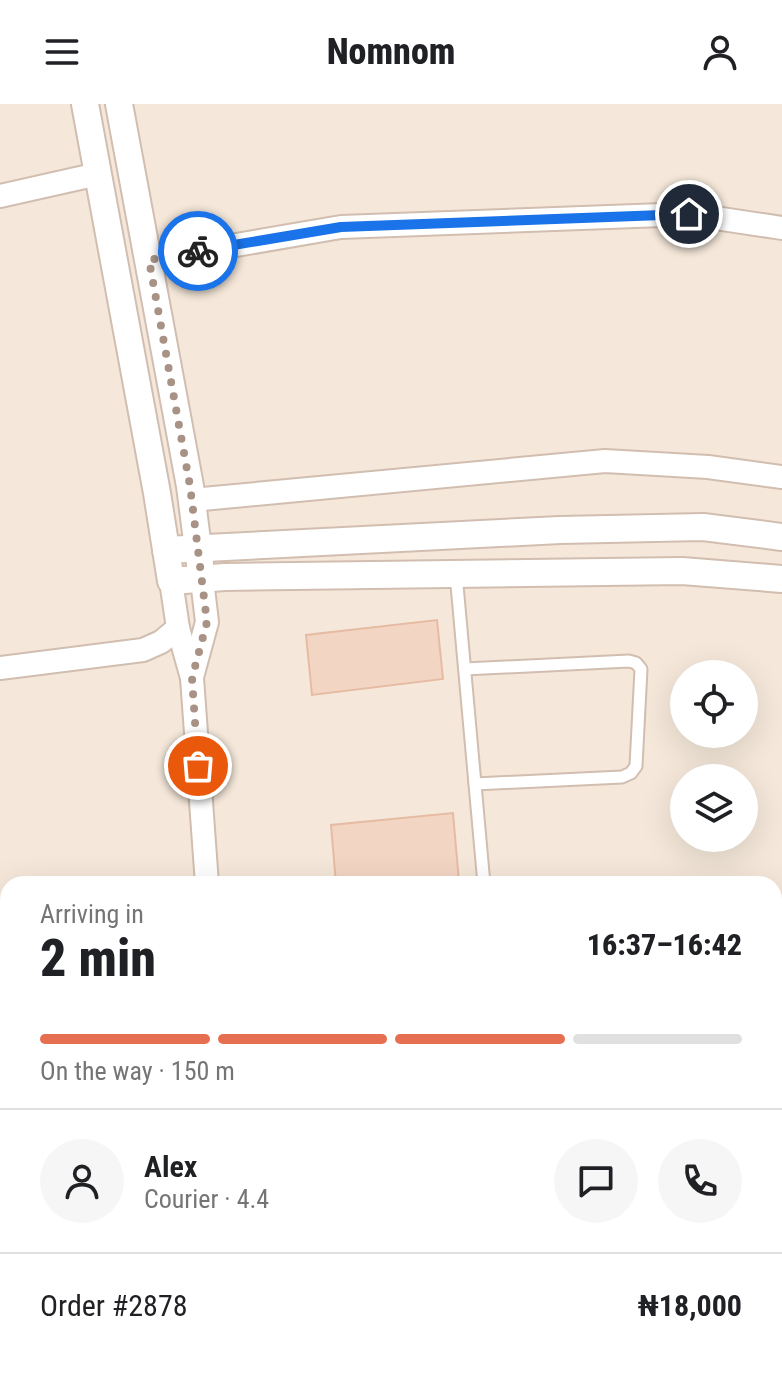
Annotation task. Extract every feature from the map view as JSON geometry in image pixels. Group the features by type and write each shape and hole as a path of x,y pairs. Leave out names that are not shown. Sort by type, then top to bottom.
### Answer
{"street":[{"path":"85,104 157,493 178,628 192,678 206,876"},
{"path":"119,104 192,500 207,622 192,678"},
{"path":"0,196 98,174"},
{"path":"149,260 341,227 689,214 782,228"},
{"path":"192,500 605,461 708,467 782,477"},
{"path":"166,550 544,531 703,527 782,537"},
{"path":"171,581 241,576 682,571 782,579"},
{"path":"0,668 143,650 161,642 178,628"}],"lane":[{"path":"456,574 483,876"},
{"path":"465,669 629,661 641,669 636,766 631,773 622,777 475,784"}],"shaded area":[{"path":"0,104 782,104 782,876 0,876"}],"building":[{"path":"437,620 443,679 312,695 306,635"},
{"path":"453,813 458,876 335,876 331,825"}],"way so far":[{"path":"198,251 149,260 190,486 207,622 192,678 198,766"}],"route":[{"path":"198,251 341,227 689,214"}]}
